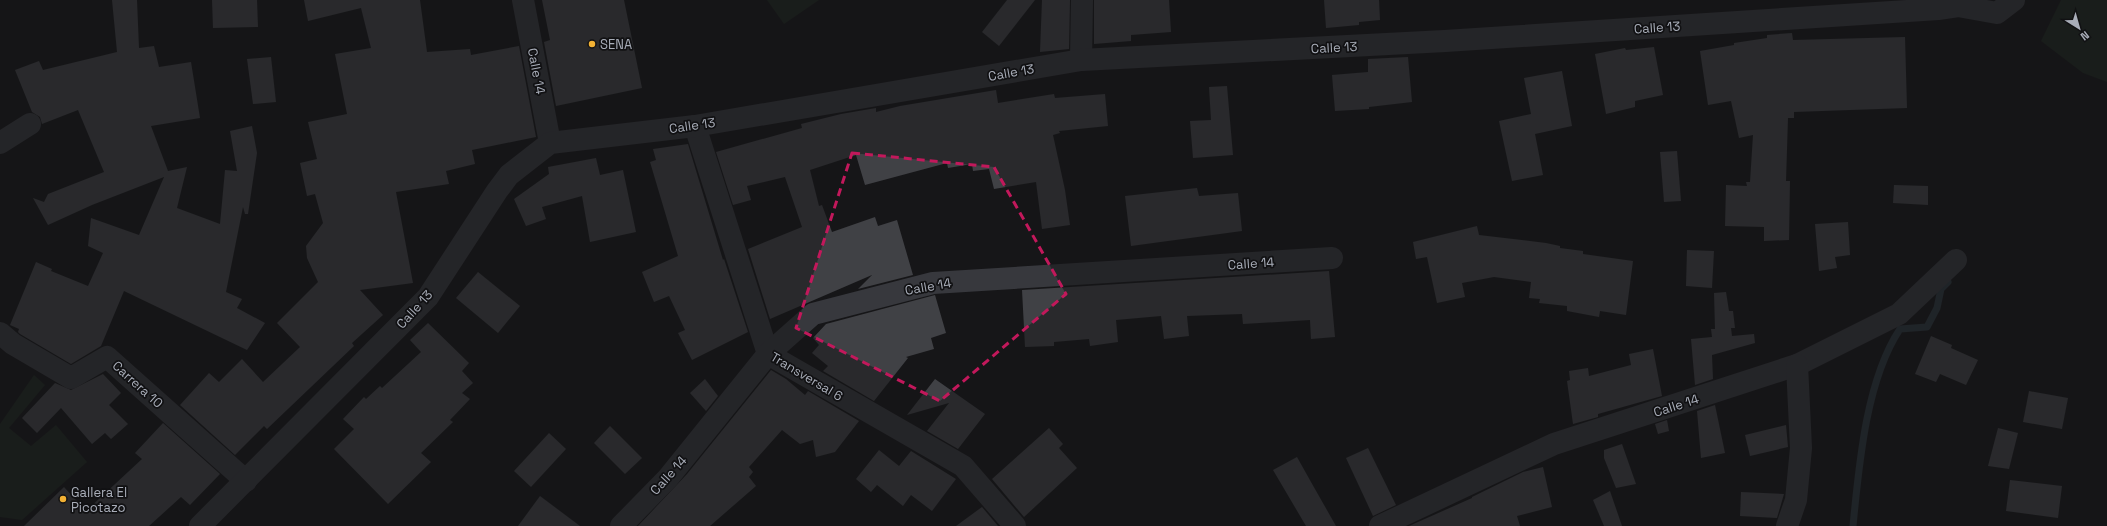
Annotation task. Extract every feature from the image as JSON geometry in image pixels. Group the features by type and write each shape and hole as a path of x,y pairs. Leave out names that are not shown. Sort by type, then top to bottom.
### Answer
{"street":[{"name":"Calle 14","path":"523,0 550,143"},
{"path":"1081,60 1082,0"},
{"name":"Calle 13","path":"200,526 428,297 505,180 550,143 695,126 1081,60 1445,41 1938,9 1958,6 1997,13 2014,0"},
{"path":"0,143 30,124"},
{"name":"Transversal 6","path":"695,126 768,354 963,466 1016,526"},
{"name":"Calle 14","path":"621,526 668,478 768,354 812,314 933,283 1332,258"},
{"name":"Calle 14","path":"1380,526 1554,444 1797,366 1899,314 1956,260"},
{"name":"Carrera 10","path":"0,333 13,344 71,378 107,357 246,481"},
{"path":"1786,526 1796,500 1800,448 1797,366"}],"highlighted area":[{"path":"852,153 994,167 1066,294 940,401 796,328"}],"shaded area":[{"path":"767,0 819,0 784,24"},
{"path":"2061,0 2107,0 2107,82 2083,73 2041,41"},
{"path":"34,375 45,385 9,428 31,446 56,425 87,462 22,520 0,517 0,424"}],"building":[{"path":"112,0 137,0 139,48 154,46 159,67 191,62 200,118 151,126 168,171 187,167 177,208 220,224 225,170 237,171 230,131 252,126 257,153 248,214 245,214 243,207 226,292 242,299 237,308 265,323 247,350 124,291 101,346 71,364 20,334 18,332 19,329 10,325 36,262 52,269 51,271 88,286 103,253 88,246 91,218 139,235 164,177 92,205 48,225 33,198 44,202 48,194 104,172 78,110 42,124 40,117 32,112 15,70 39,61 43,70 117,52"},
{"path":"212,0 257,0 258,27 213,28"},
{"path":"304,0 420,0 427,52 470,49 471,55 519,46 536,137 472,150 475,164 446,171 449,184 396,192 413,283 360,290 383,315 352,343 354,346 267,429 264,426 235,455 180,405 209,373 219,382 242,359 263,382 300,347 277,323 318,282 307,258 306,246 323,223 315,194 307,196 300,163 317,159 308,122 347,114 335,54 371,48 361,8 308,21"},
{"name":"SENA","path":"542,0 624,0 642,88 556,106 544,42 550,40"},
{"path":"1007,0 1035,0 999,46 982,32"},
{"path":"1042,0 1070,0 1069,49 1040,52"},
{"path":"1094,0 1169,0 1171,32 1131,35 1131,41 1094,44"},
{"path":"1324,0 1379,0 1380,20 1359,22 1359,25 1326,28"},
{"path":"1792,33 1793,40 1905,37 1907,108 1794,112 1794,118 1788,118 1786,181 1790,181 1789,240 1764,241 1764,227 1725,226 1726,185 1747,186 1746,182 1750,182 1753,135 1739,138 1731,101 1708,105 1700,51 1734,45 1734,43 1767,38 1767,35"},
{"path":"1654,47 1663,95 1635,101 1635,107 1606,114 1595,54 1625,48 1626,50"},
{"path":"271,57 276,102 253,104 247,59"},
{"path":"1408,57 1412,102 1369,107 1369,109 1335,111 1332,75 1368,72 1368,59"},
{"path":"1562,71 1572,126 1535,134 1543,175 1512,181 1499,121 1531,114 1524,78"},
{"path":"1227,86 1233,155 1193,158 1190,121 1211,120 1209,87"},
{"path":"996,90 998,103 1054,94 1055,98 1105,94 1108,126 1059,131 1060,133 1053,135 1065,190 1070,225 1042,229 1036,182 994,189 989,169 973,171 972,164 948,168 947,163 865,185 856,155 810,170 819,206 822,205 832,232 875,217 878,226 897,220 913,275 858,289 872,275 770,319 748,249 802,227 785,177 747,186 751,200 733,205 716,152 802,128 801,124 841,114 876,108 876,112 900,106"},
{"path":"688,144 723,260 724,259 748,332 692,360 678,333 685,330 669,296 654,302 642,272 678,256 650,162 656,160 653,149"},
{"path":"1677,151 1681,201 1664,202 1660,152"},
{"path":"596,158 600,175 623,170 636,232 590,242 582,196 542,207 546,219 526,226 514,199 549,174 548,167"},
{"path":"1894,185 1928,186 1928,205 1893,203"},
{"path":"1197,188 1199,196 1238,193 1242,231 1131,246 1125,196"},
{"path":"1848,222 1850,255 1835,257 1837,268 1819,271 1815,224"},
{"path":"1477,226 1479,235 1546,243 1560,246 1560,248 1583,251 1583,254 1633,261 1626,315 1600,311 1599,317 1567,311 1567,306 1539,303 1540,299 1529,298 1531,282 1494,277 1462,283 1465,297 1437,303 1427,257 1416,259 1413,242"},
{"path":"1687,250 1714,251 1712,288 1686,286"},
{"path":"1329,271 1335,337 1311,339 1310,320 1243,324 1242,314 1187,316 1189,336 1164,339 1161,316 1116,320 1118,342 1090,346 1089,339 1054,342 1054,346 1025,347 1022,290"},
{"path":"478,272 520,306 498,333 456,298"},
{"path":"1726,292 1729,311 1733,311 1735,328 1731,328 1732,336 1754,334 1755,343 1712,355 1713,379 1695,385 1691,339 1712,337 1711,329 1715,329 1714,293"},
{"path":"935,295 946,333 931,338 934,349 906,357 908,358 874,401 823,371 828,366 812,353 819,345 813,338 826,324"},
{"path":"428,323 469,363 462,371 473,383 462,393 470,399 450,420 453,422 421,453 431,462 388,504 334,449 354,429 343,419 364,397 366,399 380,386 382,388 421,352 410,340"},
{"path":"1931,336 1952,345 1951,348 1978,360 1966,385 1940,374 1936,382 1915,374"},
{"path":"1653,349 1662,396 1598,414 1598,417 1573,424 1567,381 1570,380 1569,371 1588,368 1589,376 1631,365 1629,354"},
{"path":"771,370 786,379 805,395 808,391 859,421 835,452 816,457 813,440 800,444 782,430 749,467 753,472 749,477 756,486 710,526 638,526 687,474"},
{"path":"103,374 121,393 109,405 128,424 111,439 105,433 92,444 61,408 37,433 22,418 55,383 71,390"},
{"path":"705,379 718,396 706,411 690,393"},
{"path":"935,379 985,414 958,449 927,431 949,403 907,415"},
{"path":"2029,391 2068,398 2062,429 2023,422"},
{"path":"1715,405 1725,453 1701,458 1697,411"},
{"path":"1667,420 1669,431 1658,434 1655,424"},
{"path":"163,423 220,474 190,505 181,497 149,526 24,526 64,487 86,511 142,459 135,453"},
{"path":"1786,425 1788,447 1750,456 1745,435"},
{"path":"610,426 642,458 625,474 594,443"},
{"path":"1049,428 1063,444 1059,448 1077,468 1024,517 992,479"},
{"path":"1998,428 2018,433 2009,469 1988,466"},
{"path":"549,433 566,449 531,487 514,471"},
{"path":"1622,444 1636,484 1616,488 1604,458 1604,450"},
{"path":"1368,448 1396,505 1373,516 1346,458"},
{"path":"879,450 899,466 911,451 956,479 932,511 911,495 903,506 877,485 871,492 856,479"},
{"path":"1297,457 1336,526 1306,526 1273,470"},
{"path":"1543,467 1552,507 1517,516 1520,526 1409,526 1472,498 1523,472"},
{"path":"2010,480 2062,486 2058,518 2006,511"},
{"path":"1610,491 1622,526 1604,526 1593,500"},
{"path":"1741,492 1784,494 1777,518 1740,516"},
{"path":"540,496 580,526 518,526"},
{"path":"982,507 998,526 956,526"}],"waterway":[{"path":"1853,526 1858,477 1866,424 1879,373 1888,350 1900,329 1927,327 1937,308 1941,289 1948,282"}],"place":[{"name":"SENA","path":"592,44"},
{"name":"Gallera El Picotazo","path":"63,499"}]}
